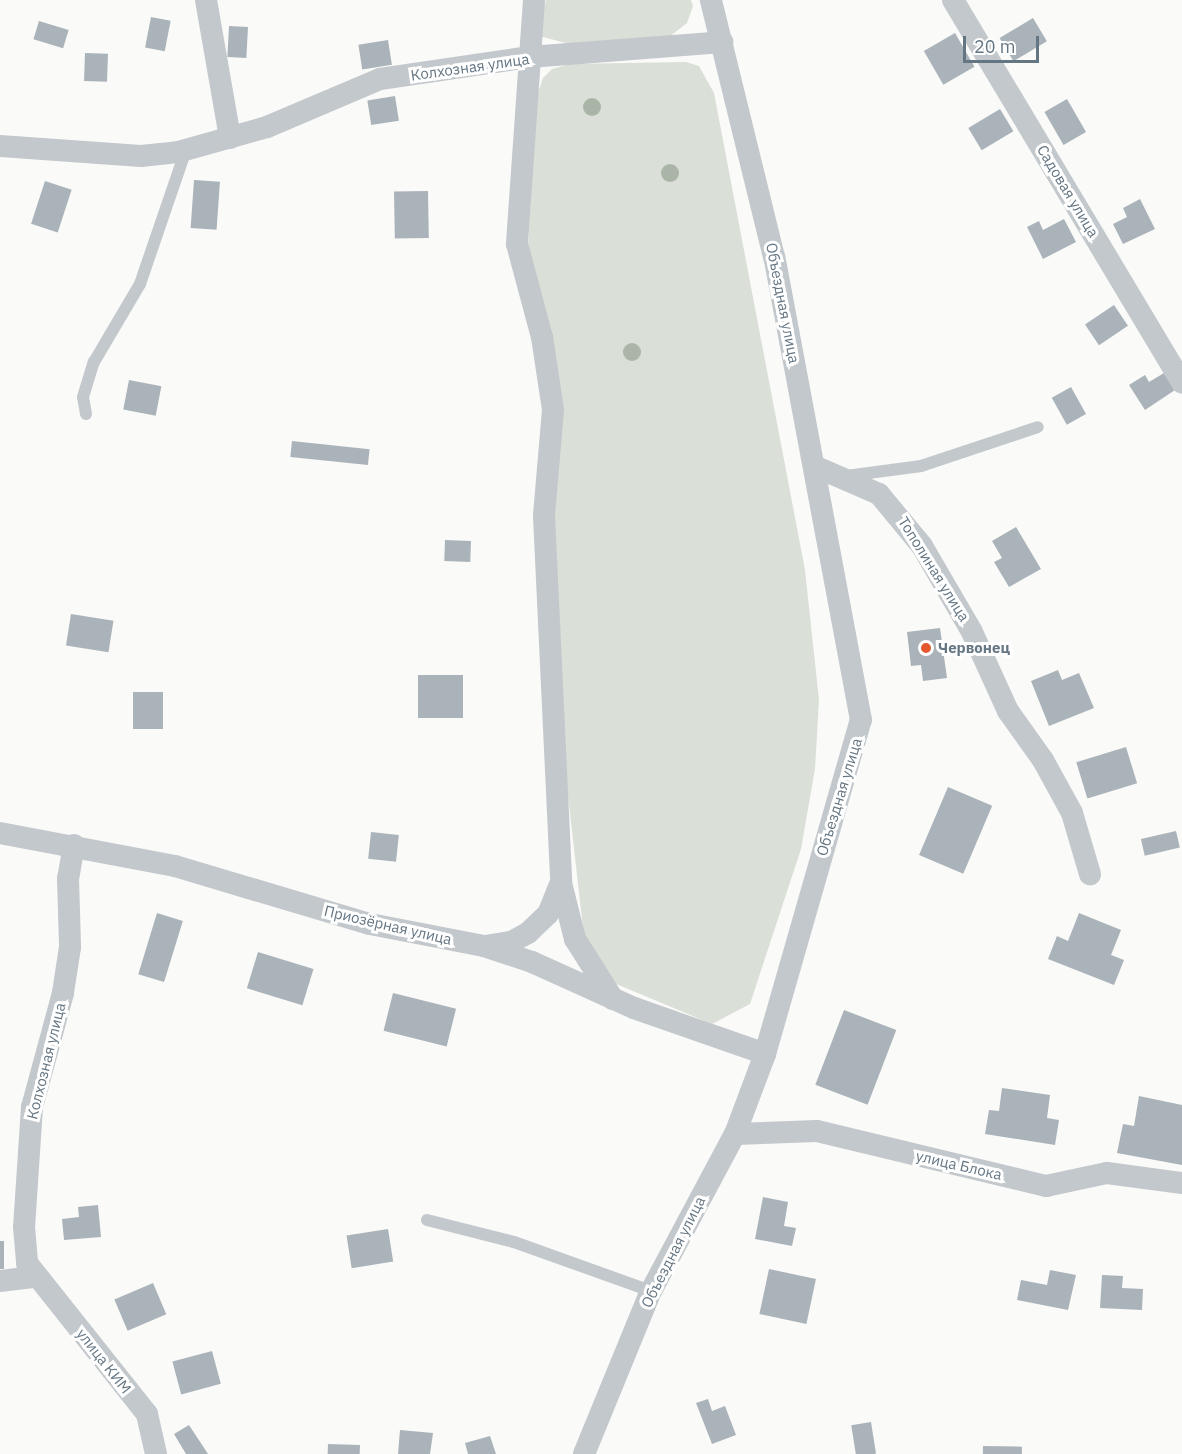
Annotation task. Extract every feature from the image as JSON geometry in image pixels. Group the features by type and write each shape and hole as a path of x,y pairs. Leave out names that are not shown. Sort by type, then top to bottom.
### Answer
{"street":[{"path":"206,0 230,138"},
{"path":"534,0 517,244 542,337 553,410 544,516 561,883 575,939 613,999"},
{"name":"Объездная улица","path":"584,1454 651,1291 735,1134 765,1054 861,720 774,257 711,0"},
{"name":"Садовая улица","path":"953,0 1182,383"},
{"name":"Колхозная улица","path":"0,146 141,156 186,150 295,116 380,79 529,57 722,42"},
{"name":"Тополиная улица","path":"814,466 879,494 922,546 972,632 1008,711 1043,760 1071,813 1090,874"},
{"name":"Приозёрная улица","path":"0,833 74,844 175,866 370,924 484,946 532,962 613,999 765,1054"},
{"name":"Колхозная улица","path":"35,1277 27,1263 24,1227 27,1159 32,1107 63,993 70,947 68,878 74,844"},
{"path":"484,946 511,942 528,933 548,914 561,883"},
{"name":"улица Блока","path":"735,1134 817,1131 1046,1186 1107,1173 1182,1183"},
{"path":"0,1281 35,1277"},
{"name":"улица КИМ","path":"35,1277 91,1340 147,1414 156,1454"}],"lane":[{"path":"86,414 83,397 94,362 140,284 186,150"},
{"path":"841,477 921,466 1038,427"},
{"path":"427,1220 514,1242 651,1291"}],"shaded area":[{"path":"546,0 691,0 693,6 687,23 669,37 569,44 536,35"},
{"path":"686,62 699,66 714,93 805,570 819,700 815,769 801,849 750,1004 712,1024 609,981 584,937 564,760 552,476 528,249 536,99 543,78 552,69 570,64"}],"building":[{"path":"151,17 171,21 165,51 145,47"},
{"path":"1033,18 1047,41 1013,61 1000,38"},
{"path":"39,21 69,30 63,48 33,39"},
{"path":"229,26 248,27 246,58 227,57"},
{"path":"955,33 974,67 943,85 924,51"},
{"path":"388,40 392,65 362,69 358,45"},
{"path":"85,53 108,54 107,82 84,81"},
{"path":"395,96 399,121 371,125 367,100"},
{"path":"1067,99 1086,132 1063,145 1044,112"},
{"path":"1000,109 1013,131 982,150 968,128"},
{"path":"194,180 220,182 217,230 191,228"},
{"path":"45,181 72,190 58,232 31,224"},
{"path":"428,191 429,238 395,239 394,192"},
{"path":"1140,199 1155,229 1123,244 1113,224 1127,217 1123,208"},
{"path":"1064,219 1076,242 1043,259 1027,227 1039,221 1043,230"},
{"path":"1114,305 1128,326 1099,345 1085,325"},
{"path":"1164,373 1175,390 1145,410 1129,385 1145,375 1149,382"},
{"path":"129,380 161,386 156,416 123,409"},
{"path":"1071,387 1086,414 1067,425 1052,398"},
{"path":"292,441 370,449 368,465 290,457"},
{"path":"1016,527 1041,569 1009,587 994,562 1002,558 992,541"},
{"path":"445,540 471,541 470,562 444,561"},
{"path":"71,614 113,621 108,652 66,646"},
{"name":"Червонец","path":"940,628 947,678 923,681 921,665 911,666 907,632"},
{"path":"1058,670 1062,680 1079,673 1094,708 1049,726 1031,681"},
{"path":"418,675 463,675 463,718 418,718"},
{"path":"133,692 163,692 163,729 133,729"},
{"path":"1126,747 1137,783 1087,799 1076,762"},
{"path":"948,787 992,806 963,874 919,855"},
{"path":"1176,831 1180,848 1145,856 1141,839"},
{"path":"371,832 399,835 396,862 368,859"},
{"path":"157,913 183,921 164,982 138,974"},
{"path":"1079,913 1121,930 1111,955 1124,960 1114,985 1048,959 1057,936 1068,941"},
{"path":"258,952 313,969 302,1005 247,988"},
{"path":"393,993 456,1009 447,1047 384,1031"},
{"path":"844,1010 896,1030 868,1105 815,1085"},
{"path":"1002,1088 1050,1095 1047,1118 1059,1120 1055,1145 985,1134 989,1110 999,1111"},
{"path":"1139,1096 1182,1105 1182,1165 1117,1153 1123,1124 1134,1126"},
{"path":"763,1197 788,1202 784,1226 796,1228 792,1246 755,1239"},
{"path":"98,1205 101,1237 64,1240 62,1219 79,1217 78,1207"},
{"path":"388,1229 393,1262 352,1268 347,1236"},
{"path":"0,1241 4,1241 4,1269 0,1269"},
{"path":"769,1269 816,1279 806,1324 759,1314"},
{"path":"1050,1270 1076,1275 1068,1310 1017,1300 1021,1280 1047,1285"},
{"path":"1102,1275 1123,1276 1122,1288 1143,1289 1142,1310 1100,1308"},
{"path":"153,1283 166,1314 128,1331 114,1299"},
{"path":"212,1351 221,1384 181,1394 172,1362"},
{"path":"708,1399 712,1411 725,1406 736,1435 712,1444 696,1403"},
{"path":"871,1422 876,1454 856,1454 851,1425"},
{"path":"189,1425 208,1454 186,1454 174,1434"},
{"path":"400,1430 433,1433 430,1454 398,1454"},
{"path":"490,1436 496,1454 468,1454 465,1443"},
{"path":"328,1444 360,1445 360,1454 328,1454"},
{"path":"983,1446 1022,1447 1022,1454 983,1454"}],"place":[{"name":"Червонец","path":"926,648"}]}
